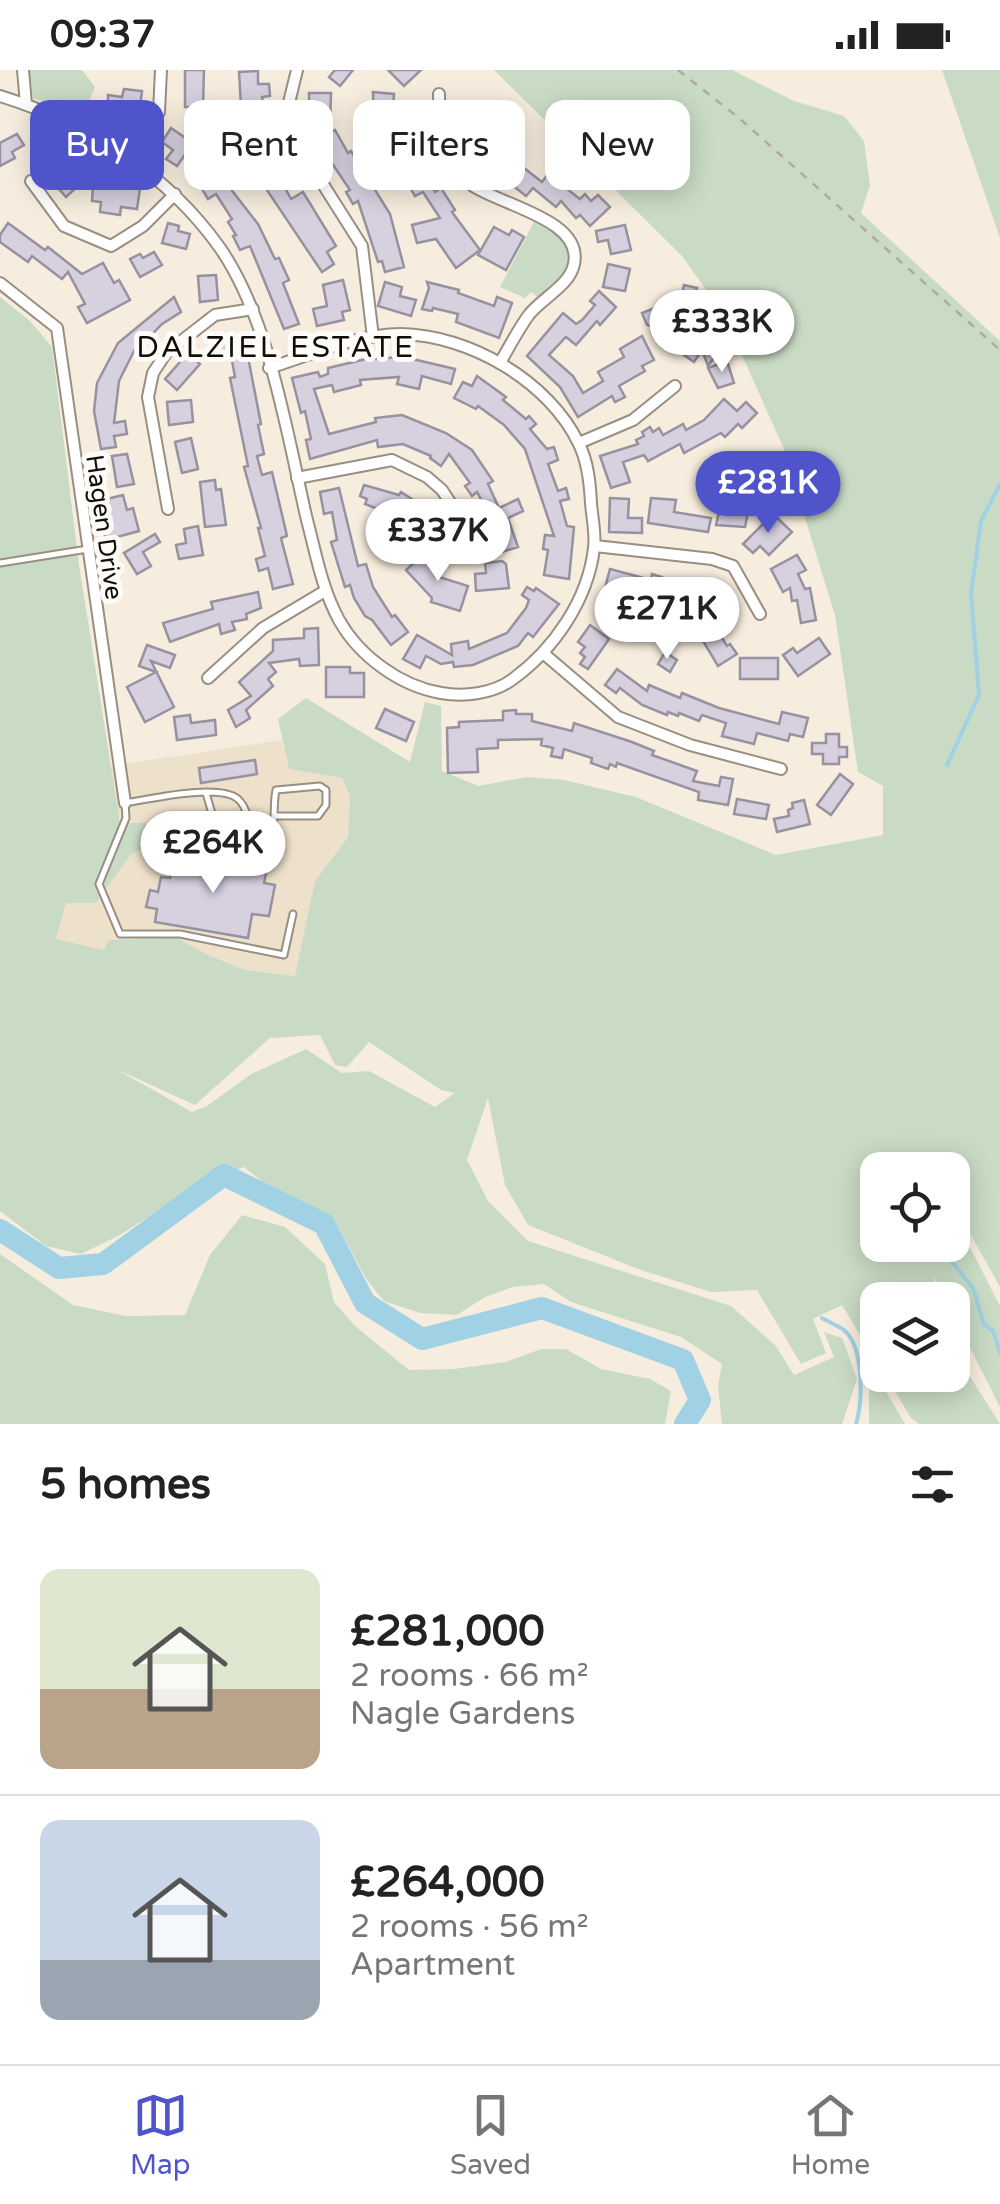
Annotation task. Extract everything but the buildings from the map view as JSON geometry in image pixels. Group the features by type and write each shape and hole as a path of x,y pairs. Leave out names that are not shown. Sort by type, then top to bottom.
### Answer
{"street":[{"path":"24,70 26,104"},
{"path":"160,100 162,70"},
{"path":"297,70 286,111 288,129 362,246 374,337"},
{"path":"439,94 442,136 462,178 484,194 544,219 566,233 574,250 569,276 530,312 500,362"},
{"path":"0,96 30,106"},
{"path":"164,184 220,249 253,309 325,591 341,624 365,653 400,679 428,690 456,695 486,692 510,682 543,653 577,607 595,546 588,472 579,443 543,394 500,362 464,346 400,334 374,337 269,368"},
{"path":"38,190 64,226 111,246 143,226 175,194"},
{"name":"Hagen Drive","path":"0,283 56,328 125,802"},
{"path":"168,509 148,397 153,373 166,352 215,315 253,309"},
{"path":"579,443 633,420 675,386"},
{"path":"297,478 392,460 427,477 442,490 461,520 465,538"},
{"path":"595,546 712,559 733,566 760,614"},
{"path":"208,678 263,628 325,591"},
{"path":"543,653 618,717 690,745 782,770"}],"lane":[{"path":"0,563 88,549"},
{"path":"258,846 272,832 276,790 320,786 326,790 326,805 318,816 276,816"},
{"path":"206,793 220,841 244,843 250,837"},
{"path":"272,864 250,837 241,802 230,794 125,802 126,818 99,884 120,934 180,934 284,955 293,914"}],"path":[{"path":"678,70 740,118 1000,350"}],"shaded area":[{"path":"282,740 289,769 342,778 350,796 348,837 315,881 296,976 245,970 170,934 104,951 56,939 66,903 96,903 131,854 120,823 111,766"}],"green space":[{"path":"29,70 82,70 95,87 90,100 33,98"},
{"path":"494,70 732,70 794,101 844,116 864,141 870,185 861,213 1000,341 1000,1287 970,1233 970,1152 860,1152 860,1262 970,1262 970,1247 1000,1306 1000,1407 970,1348 970,1282 936,1282 933,1276 935,1282 860,1282 860,1335 842,1305 813,1319 826,1353 801,1364 757,1290 711,1292 638,1269 528,1225 505,1185 488,1098 467,1160 488,1201 528,1241 731,1306 776,1346 794,1375 834,1357 824,1332 842,1338 857,1379 842,1424 722,1424 718,1386 722,1364 681,1337 571,1302 544,1284 513,1287 485,1297 457,1315 420,1313 384,1301 367,1280 333,1218 275,1192 244,1167 201,1183 120,1235 81,1254 46,1246 0,1211 0,297 30,321 52,347 79,565 120,823 145,823 154,845 131,854 96,903 66,903 56,939 104,950 109,940 153,939 170,934 245,970 295,976 315,881 348,837 350,796 342,778 289,769 278,719 306,698 410,762 425,702 441,706 442,771 478,786 527,777 564,780 636,797 776,855 883,835 883,786 858,772 835,615 783,447 724,315 682,256 615,190 690,190 690,100 545,100 545,120","holes":["320,1035 335,1065 347,1067 369,1042 441,1090 455,1093 435,1107 369,1071 342,1073 306,1049 251,1074 207,1106 192,1112 116,1069 195,1105 270,1038"]},
{"path":"942,70 1000,70 1000,238"},
{"path":"536,218 562,238 571,256 563,275 540,299 531,292 525,298 500,287"},
{"path":"242,1215 285,1227 325,1264 334,1302 355,1326 409,1370 454,1369 506,1362 541,1349 566,1349 601,1369 650,1379 671,1391 665,1424 0,1424 0,1254 73,1305 126,1316 185,1315 210,1255"},
{"path":"970,1377 1000,1424 919,1424 895,1392 970,1392"},
{"path":"869,1392 886,1392 905,1424 869,1424"}],"waterway":[{"path":"947,765 979,695 971,593 981,521 1000,484"},
{"path":"0,1230 59,1268 103,1264 224,1175 324,1224 365,1303 422,1339 542,1308 683,1360 700,1400 685,1424"},
{"path":"952,1262 973,1288 984,1324 993,1331 1000,1353"},
{"path":"822,1318 844,1330 855,1349 861,1389 856,1424"}],"district":[{"name":"DALZIEL ESTATE","path":"276,347"}]}
